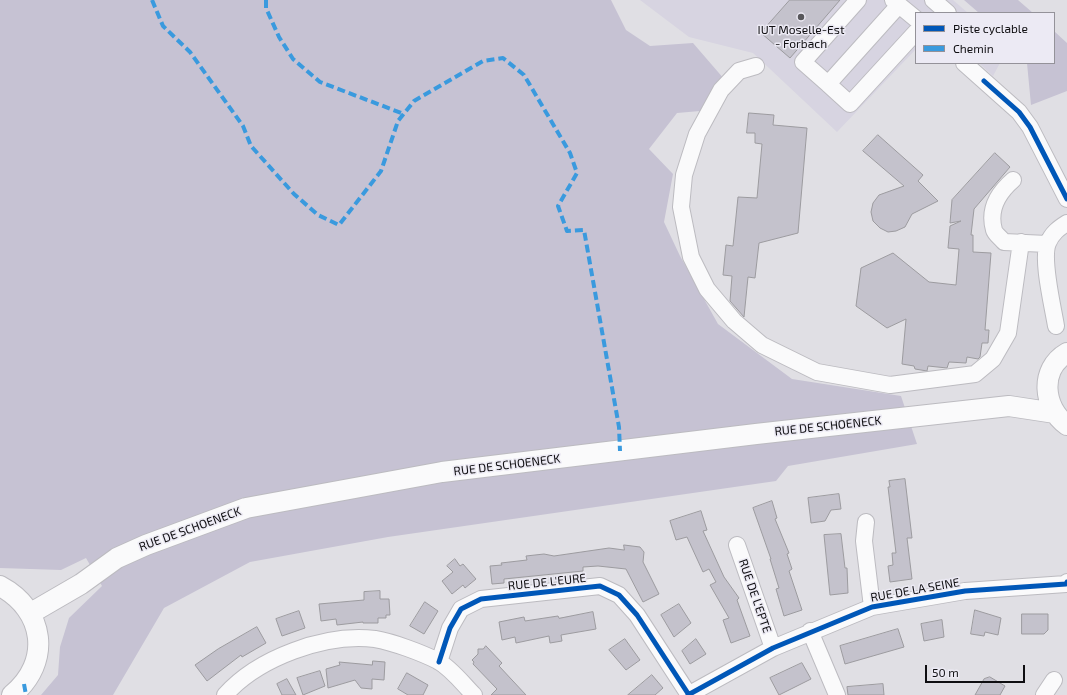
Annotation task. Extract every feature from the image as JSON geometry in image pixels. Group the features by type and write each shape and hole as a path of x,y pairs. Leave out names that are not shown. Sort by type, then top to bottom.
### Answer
{"main road":[{"path":"1061,419 1048,399 1048,381 1052,369 1061,357 1067,353"},
{"name":"RUE DE SCHOENECK","path":"31,613 81,584 118,558 146,545 246,508 442,472 1008,406 1033,394 1048,381"},
{"name":"RUE DE SCHOENECK","path":"1008,406 1061,419"},
{"path":"0,586 23,602 31,613 37,630 39,649 34,668 24,684 12,695"}],"street":[{"path":"858,0 803,62 850,104 915,33"},
{"path":"828,84 896,2 915,18"},
{"path":"965,64 1019,112 1030,128 1067,199"},
{"path":"756,66 739,71 721,90 697,134 684,175 681,207 691,257 707,289 734,321 762,345 817,372 890,385 975,374 993,359 1008,333 1021,242"},
{"path":"1013,180 1002,189 992,207 994,230 1004,242 1047,244"},
{"path":"1056,326 1046,261 1047,244 1056,230 1067,223"},
{"path":"866,522 864,541 872,607"},
{"name":"RUE DE L'EPTE","path":"737,545 773,648"},
{"name":"RUE DE LA SEINE","path":"689,695 773,648 810,631 872,607 965,591 1066,584 1067,582"},
{"name":"RUE DE L'EURE","path":"439,662 450,628 461,609 481,599 600,586 619,595 638,615 689,695"},
{"path":"810,631 837,695"},
{"path":"225,695 263,664 301,648 341,640 375,639 408,649 439,662 456,676 474,695"},
{"path":"1044,695 1054,680"}],"shaded area":[{"path":"0,0 611,0 626,30 650,46 693,43 731,87 700,111 677,113 649,149 673,174 664,222 680,256 718,324 792,379 901,396 917,444 788,466 776,481 388,537 250,562 164,608 113,695 41,695 58,675 60,647 69,618 102,586 86,558 61,570 0,568"},
{"path":"640,0 953,0 967,12 915,12 915,50 837,132 753,53 689,37"},
{"path":"964,0 1018,0 1032,12 978,12"},
{"path":"1055,32 1067,43 1067,91 1031,105 1027,64 1055,64"},
{"path":"980,64 999,64 993,76"}],"building":[{"name":"IUT Moselle-Est - Forbach","path":"790,0 840,0 790,58 761,33"},
{"path":"749,113 774,115 773,125 807,128 798,233 759,243 755,278 748,277 744,317 730,301 732,276 723,275 726,245 733,246 738,197 757,198 762,144 755,143 755,133 747,133"},
{"path":"878,135 923,175 918,181 938,201 912,214 905,227 896,231 888,232 880,228 873,221 871,212 873,203 879,195 904,186 863,151"},
{"path":"995,153 1010,167 974,209 971,235 973,235 973,252 991,253 985,330 989,330 988,343 982,343 980,357 978,359 967,357 966,363 949,362 947,368 928,366 927,371 915,369 914,366 902,364 906,319 887,328 856,306 861,268 893,253 929,282 956,285 959,249 948,248 950,226 961,221 950,223 952,200"},
{"path":"905,479 912,538 907,538 912,579 890,582 888,566 893,565 892,553 896,553 888,487 890,487 889,481"},
{"path":"839,494 841,509 831,510 825,521 811,523 808,498"},
{"path":"772,501 777,518 775,519 789,553 787,554 792,569 789,571 802,610 784,616 776,589 779,588 771,559 753,508"},
{"path":"701,511 707,530 703,531 724,577 739,598 737,600 750,636 731,643 723,620 729,618 710,585 716,582 709,569 703,572 687,537 676,540 670,521"},
{"path":"841,534 845,568 847,568 848,593 830,595 824,535"},
{"path":"624,545 640,547 644,552 643,562 659,594 643,602 626,569 598,566 583,567 583,571 504,579 504,583 492,584 490,566 502,565 501,563 527,560 526,556 544,554 554,556 609,548 624,550"},
{"path":"455,559 460,566 463,564 476,579 465,588 463,585 452,594 442,581 453,572 447,566"},
{"path":"380,591 380,599 389,599 390,615 386,615 386,618 378,618 378,623 363,622 337,625 336,619 321,621 319,604 364,600 364,592"},
{"path":"425,602 438,611 424,634 410,626"},
{"path":"679,604 691,623 674,637 661,615"},
{"path":"975,610 1001,618 998,635 985,632 984,636 971,634"},
{"path":"299,611 305,628 282,636 276,619"},
{"path":"593,612 596,629 561,635 562,641 550,643 549,636 516,643 515,637 502,640 499,622 524,617 525,621 558,616 559,618"},
{"path":"1022,614 1048,614 1048,630 1044,634 1022,634"},
{"path":"942,620 944,637 924,641 921,624"},
{"path":"257,627 266,643 242,657 241,655 207,681 195,665 218,649"},
{"path":"898,629 904,647 845,664 840,646"},
{"path":"625,639 640,660 626,670 609,650"},
{"path":"696,639 706,654 690,664 682,651"},
{"path":"486,646 502,663 499,666 526,695 491,695 497,689 473,664 474,662 472,660 478,654 478,649 483,649"},
{"path":"373,661 385,662 384,680 372,679 372,689 361,688 355,680 328,688 326,669 340,665 339,662 372,665"},
{"path":"802,663 811,679 779,695 770,678"},
{"path":"320,671 325,686 303,695 297,678"},
{"path":"407,673 428,685 423,695 408,695 398,689"},
{"path":"652,675 663,688 655,695 628,695"},
{"path":"990,677 1005,686 1000,695 975,695 984,679"},
{"path":"287,679 296,695 282,695 277,684"},
{"path":"883,684 884,695 848,695 847,687"}],"marked path":[{"path":"152,0 163,26 190,52 243,126 251,146 294,194 318,215 339,225 381,171 398,121 414,101 483,61 503,58 524,75 570,153 577,173 558,206 567,231 584,230 619,427 620,451"},
{"path":"266,0 266,8 279,37 293,59 320,82 404,114"},
{"path":"24,684 26,695"}],"cycle path":[{"path":"984,81 1019,112 1030,127 1067,199"},
{"path":"688,695 773,648 872,607 965,591 1066,584 1067,582"},
{"path":"439,662 450,628 461,609 481,599 600,586 619,595 637,615 689,695"}],"place":[{"name":"IUT Moselle-Est - Forbach","path":"801,17"}]}
